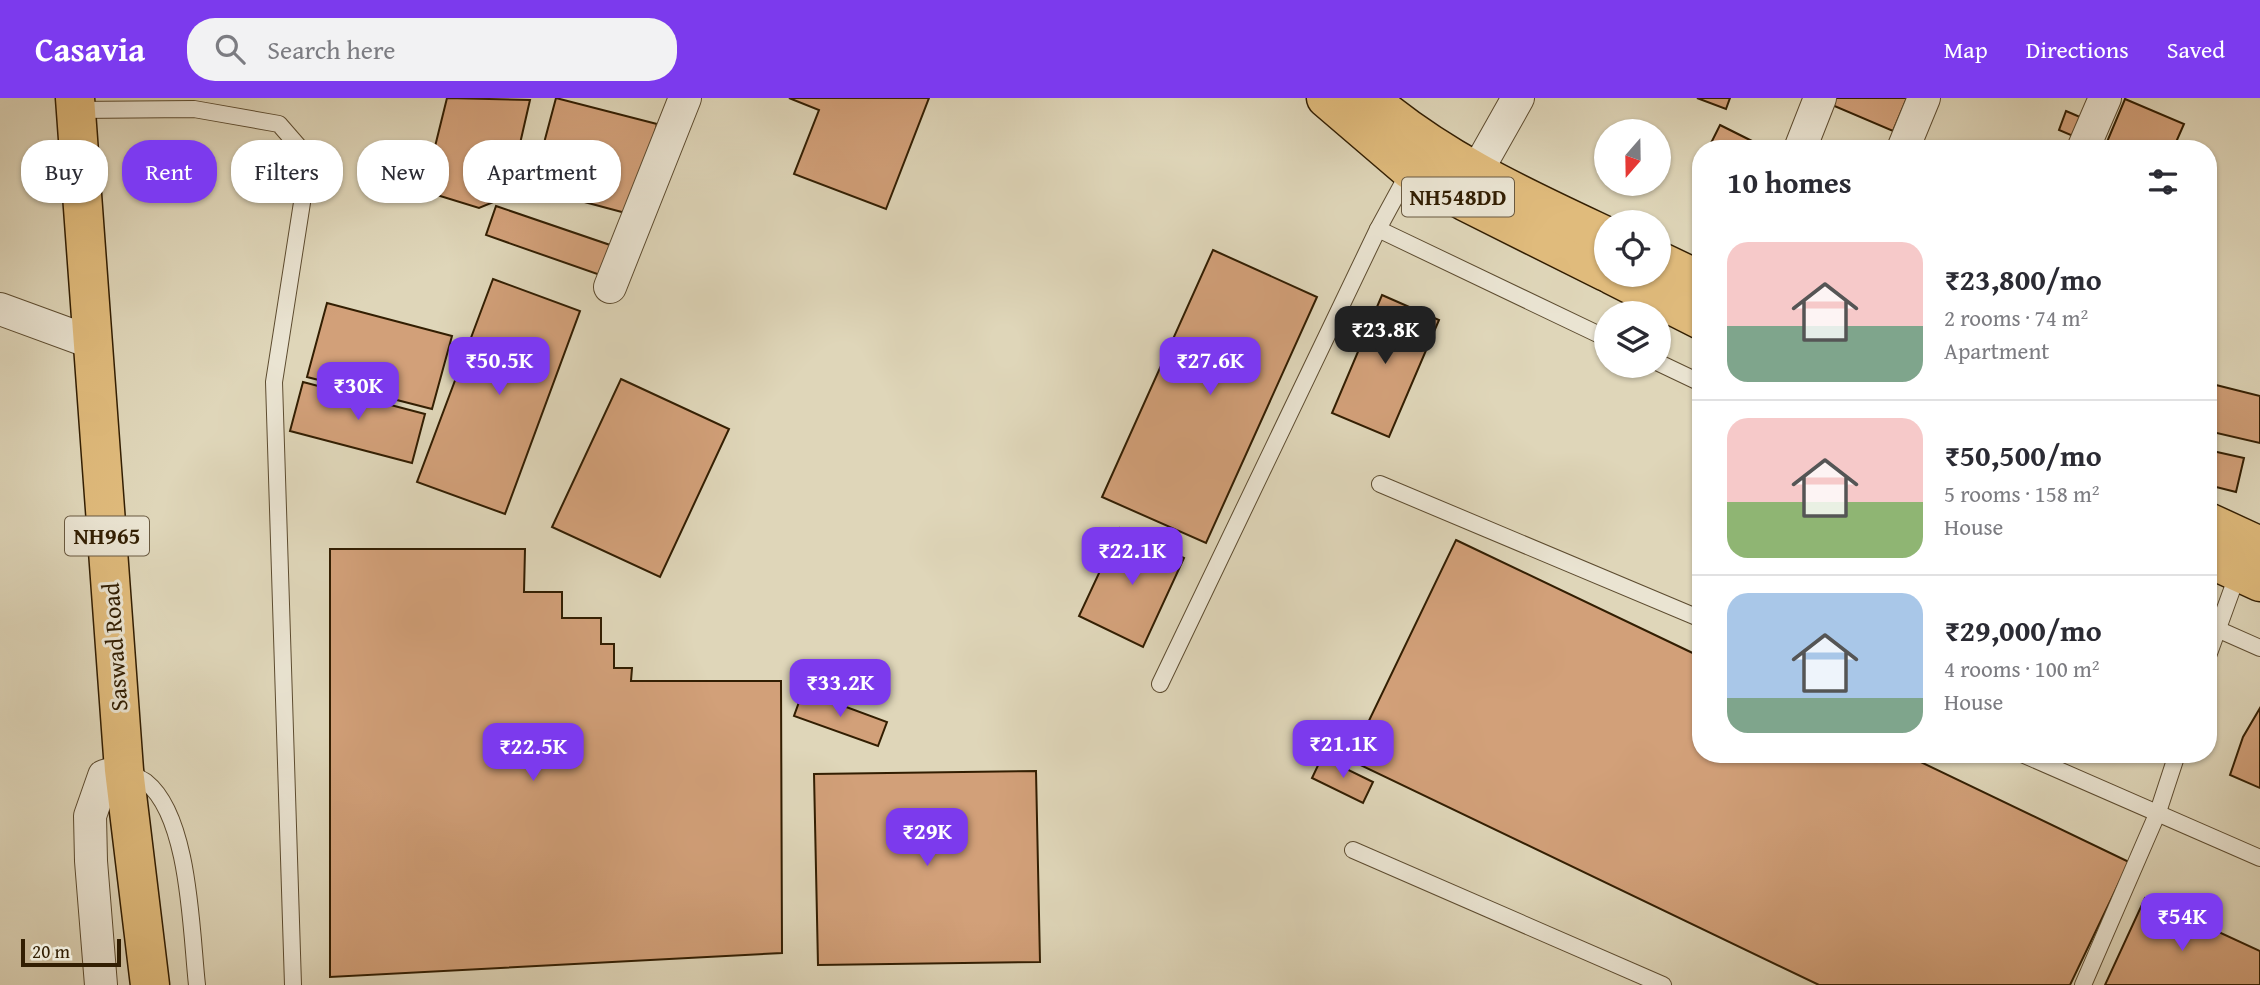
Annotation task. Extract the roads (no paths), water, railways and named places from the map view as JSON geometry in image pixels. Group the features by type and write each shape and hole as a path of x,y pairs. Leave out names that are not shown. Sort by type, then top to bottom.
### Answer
{"highway":[{"name":"NH548DD","path":"1326,98 1410,170 1469,186 1504,188 1594,230"},
{"name":"NH548DD","path":"1372,99 1450,157 1469,186 1594,264"},
{"name":"Saswad Road","path":"76,104 124,770 150,985"},
{"path":"1671,267 1692,277"},
{"path":"1636,287 1692,315"},
{"path":"2217,533 2242,564"}],"street":[{"path":"610,287 685,98"},
{"path":"1469,186 1518,98"},
{"path":"1804,140 1820,98"},
{"path":"1907,140 1924,98"},
{"path":"2088,140 2105,98"},
{"path":"0,309 93,343"},
{"path":"101,985 90,816 104,776 124,770"}],"lane":[{"path":"76,104 194,109 279,124 299,148 306,177 274,382 293,985"},
{"path":"1160,684 1378,229 1410,170"},
{"path":"1378,229 1594,332"},
{"path":"1671,369 1692,379"},
{"path":"1380,484 1692,615"},
{"path":"2217,618 2242,564"},
{"path":"2217,629 2260,648"},
{"path":"2043,763 2260,858"},
{"path":"2083,985 2158,812 2174,763"},
{"path":"124,770 146,782 163,802 171,820 185,868 197,985"},
{"path":"1353,850 1663,985"}]}
